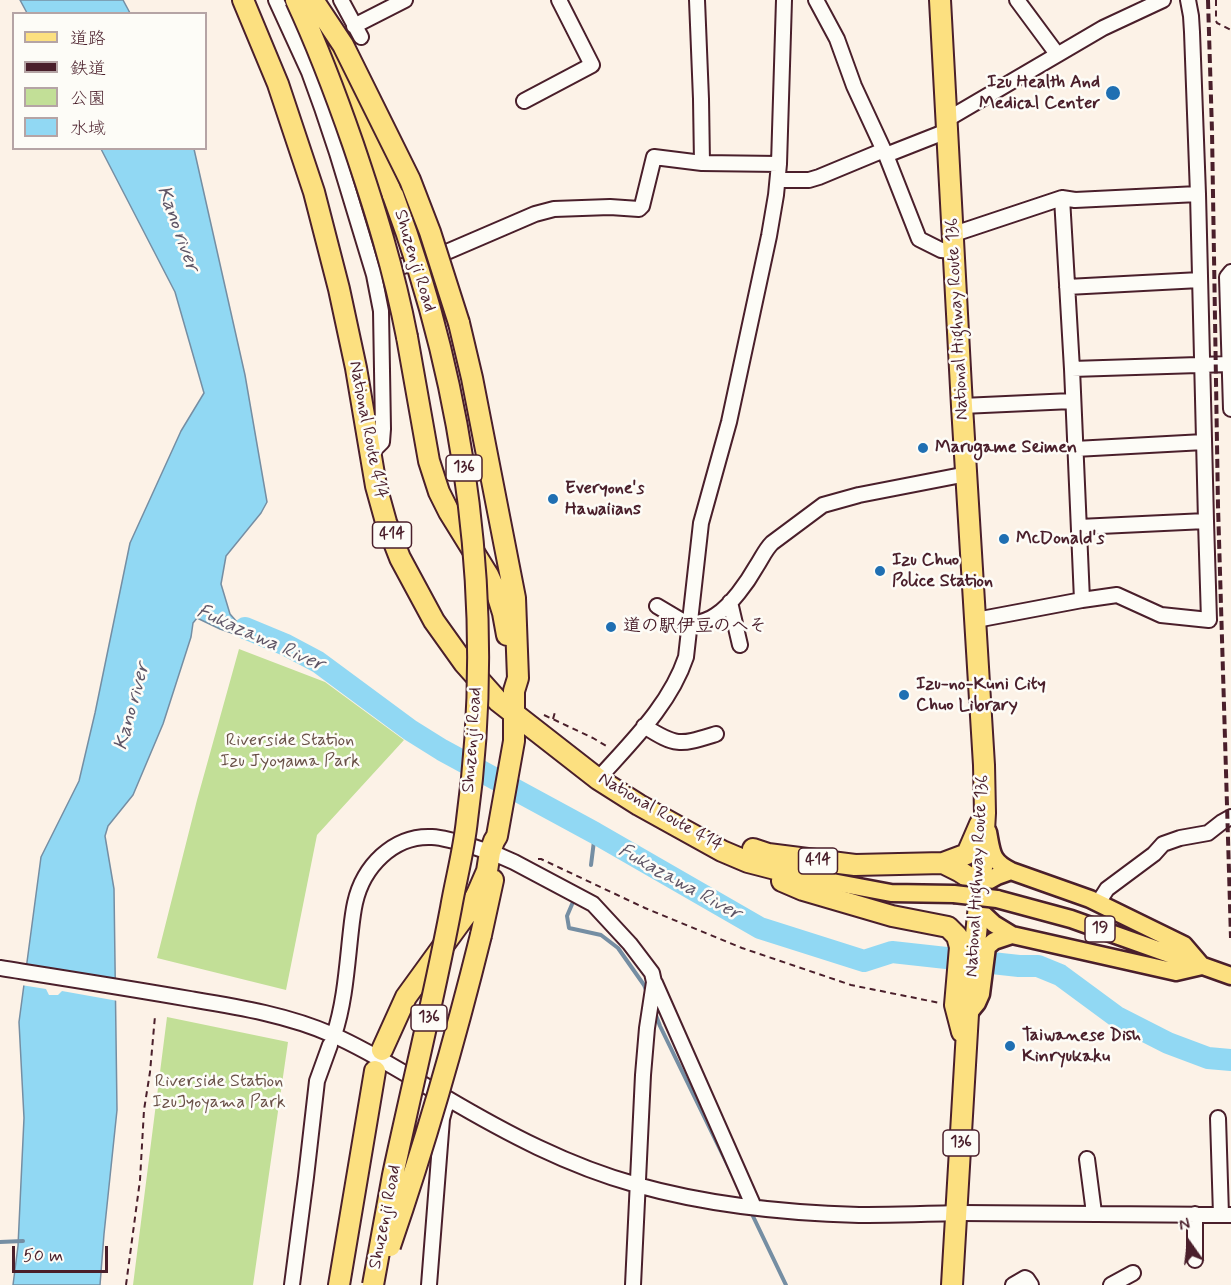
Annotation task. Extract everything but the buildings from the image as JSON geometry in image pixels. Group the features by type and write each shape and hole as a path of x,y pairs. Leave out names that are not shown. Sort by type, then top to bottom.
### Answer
{"highway":[{"name":"National Route 414","path":"243,0 278,84 314,192 339,289 356,368 376,486 386,522 400,558 434,621 464,663 494,697 598,779 639,805 722,850 748,862 806,877"},
{"name":"Shuzenji Road","path":"306,0 393,195 426,296 459,434 470,518 476,604 475,749 467,822 439,972 393,1177 373,1285"},
{"path":"306,0 343,45 410,180 430,232 459,323 481,422 515,598 518,678 514,691"},
{"name":"136","path":"306,0 314,38 376,210 400,302 429,461 439,492 449,512 488,575 498,597 507,634 510,675 514,691 514,713"},
{"name":"National Highway Route 136","path":"940,0 985,813 979,910 966,1002 966,1049 957,1213"},
{"path":"378,1285 416,1168 482,935 514,741 514,713"},
{"path":"943,863 967,854 985,813"},
{"name":"414","path":"695,835 730,842 768,854 855,865 943,863"},
{"path":"382,1050 406,997 467,914 495,848"},
{"name":"414","path":"748,862 770,876 803,890 892,916 948,927 974,948"},
{"path":"943,863 981,885"},
{"path":"339,1285 375,1071"},
{"name":"136","path":"952,1285 957,1213"}],"main road":[{"path":"979,910 994,924 1012,935 1176,972 1202,966 1184,945 1098,903 1011,872 1000,865 993,854 985,813"},
{"path":"981,885 1011,872"},
{"name":"19","path":"806,877 891,892 954,894 997,899 1071,919 1231,976"},
{"path":"974,948 1012,935"}],"street":[{"path":"276,0 309,72 322,108 374,275 381,311 383,429 382,442 371,453"},
{"path":"341,0 357,32 405,0"},
{"path":"524,101 592,64 559,0"},
{"path":"697,0 702,163"},
{"path":"598,779 659,708 681,672 686,657 701,523 729,422 769,236 778,180 784,0"},
{"path":"816,0 837,39 854,86 885,153 919,239 941,250 954,242 1062,198 1075,200 1198,194"},
{"path":"1017,0 1058,54"},
{"path":"778,180 809,180 819,177 885,153 946,126 1058,54 1103,28 1162,0"},
{"path":"976,620 1117,595 1161,615 1209,620 1198,194 1192,32 1188,0"},
{"path":"374,275 449,251 535,214 554,209 639,208 642,206 654,157 702,163 779,164"},
{"path":"1062,198 1082,600"},
{"path":"1231,272 1227,277 1231,409"},
{"path":"1067,287 1200,280"},
{"path":"1072,369 1230,364"},
{"path":"962,406 1072,401"},
{"path":"1075,449 1204,442"},
{"path":"657,606 689,625 702,623 716,616 730,602 772,543 823,505 859,495 967,474"},
{"path":"1078,527 1206,521"},
{"path":"730,602 740,645"},
{"path":"644,726 661,737 678,742 693,741 716,734"},
{"path":"1098,903 1107,889 1154,854 1163,844 1208,833 1231,817"},
{"path":"292,1285 317,1081 342,1003 355,902 367,872 375,862 394,846 406,840 425,837 495,848 519,865 593,904 610,921 652,973 653,987 643,1076 633,1285"},
{"path":"0,968 229,1005 316,1028 332,1040 367,1052 449,1100 556,1157 637,1185 691,1197 754,1207 860,1215 957,1213 1226,1215 1218,1118"},
{"path":"653,987 754,1207"},
{"path":"429,1285 442,1119 449,1100"},
{"path":"1087,1159 1094,1213"},
{"path":"1195,1215 1195,1260"},
{"path":"1111,1285 1133,1273"},
{"path":"1013,1285 1025,1278 1031,1285"}],"path":[{"path":"1215,0 1216,21 1231,30"},
{"path":"553,719 555,712"},
{"path":"543,714 620,754"},
{"path":"519,865 541,859 645,908 731,943 851,985 937,1003 966,1002"},
{"path":"126,1285 140,1180 144,1110 155,1016"}],"green space":[{"name":"Riverside Station Izu Jyoyama Park","path":"239,649 325,682 404,740 317,835 286,990 157,958 197,800"},
{"name":"Riverside Station IzuJyoyama Park","path":"167,1017 288,1042 253,1285 133,1285"}],"water":[{"path":"20,0 123,0 129,12 26,12"},
{"name":"Kano river","path":"102,150 194,150 245,375 267,502 261,513 226,556 221,584 230,614 237,622 273,634 273,647 220,629 197,618 193,623 191,637 163,724 133,795 108,826 105,836 114,889 117,1110 100,1285 13,1285 18,1246 24,1118 19,1022 41,857 79,781 130,543 181,431 204,393 175,292"}],"pier":[{"path":"24,964 117,979 118,1001 62,991 58,995 49,995 46,989 21,985"}],"waterway":[{"name":"Fukazawa River","path":"245,628 286,645 318,662 410,730 442,750 595,833 760,928 864,961 892,952 1019,966 1038,966 1060,975 1117,1017 1168,1043 1208,1058 1231,1060"},
{"path":"591,865 595,833"},
{"path":"573,902 567,916 569,928 601,935 618,948 644,985 648,995"},
{"path":"654,1010 732,1174"},
{"path":"750,1210 786,1285"},
{"path":"0,1242 23,1241"}],"railway":[{"path":"1208,0 1218,506 1231,938"}],"place":[{"name":"Izu Health And Medical Center","path":"1113,93"},
{"name":"Marugame Seimen","path":"923,448"},
{"name":"Everyone's Hawaiians","path":"553,499"},
{"name":"McDonald's","path":"1004,539"},
{"name":"Izu Chuo Police Station","path":"880,571"},
{"name":"道の駅伊豆のへそ","path":"611,627"},
{"name":"Izu-no-Kuni City Chuo Library","path":"904,695"},
{"name":"Taiwanese Dish Kinryukaku","path":"1010,1046"}]}
